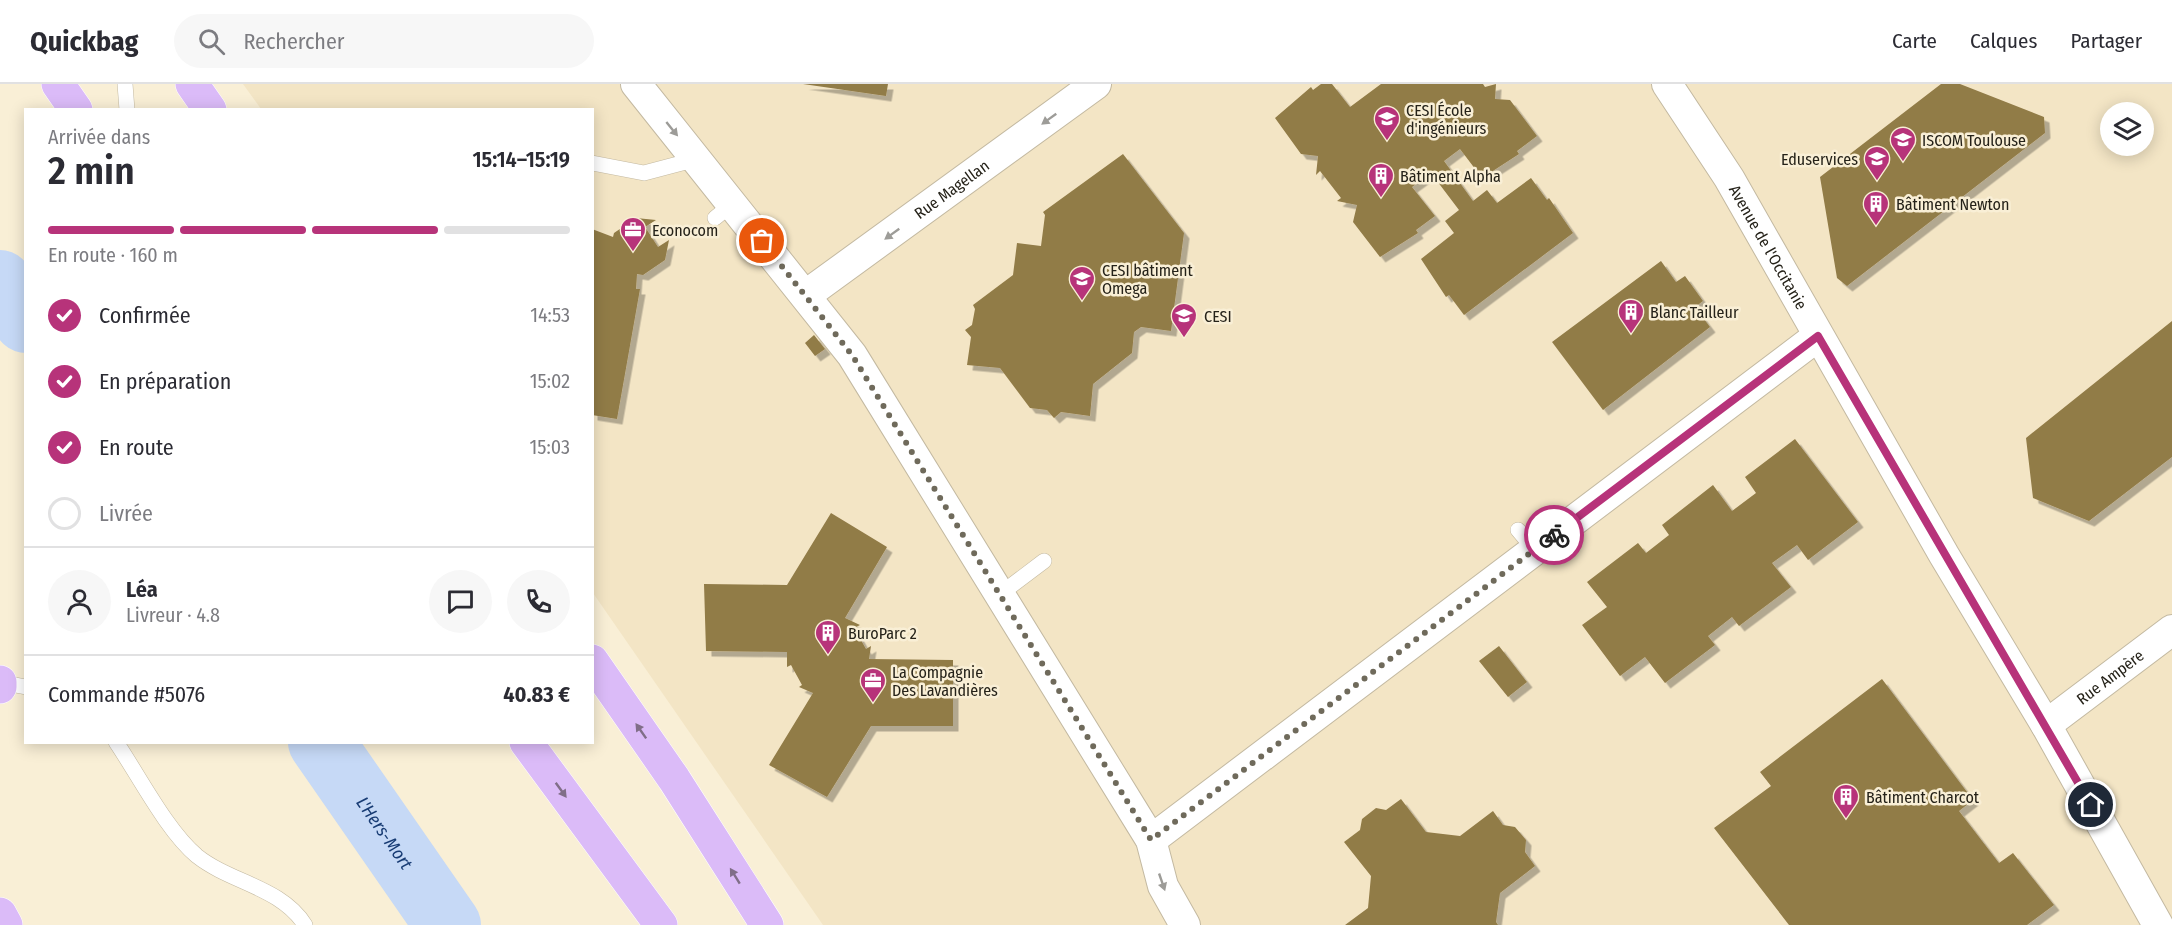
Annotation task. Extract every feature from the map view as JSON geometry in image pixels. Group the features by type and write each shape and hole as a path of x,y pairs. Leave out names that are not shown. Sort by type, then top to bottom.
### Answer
{"highway":[{"path":"58,84 75,108"},
{"path":"192,84 209,108"},
{"path":"594,664 674,779 767,925"},
{"path":"0,682 0,687"},
{"path":"527,744 661,925"},
{"path":"0,914 6,925"}],"street":[{"path":"636,84 696,159 723,211 806,295 852,355 1151,840 1163,886 1185,925"},
{"name":"Rue Magellan","path":"806,295 1096,84"},
{"name":"Avenue de l'Occitanie","path":"1667,84 1722,165 1818,336 2046,725 2158,925"},
{"path":"1151,840 1526,540 1818,336"},
{"name":"Rue Ampère","path":"2046,725 2172,630"}],"lane":[{"path":"125,84 127,108"},
{"path":"594,163 644,173 696,159"},
{"path":"999,595 1044,561"},
{"path":"0,682 24,687"},
{"path":"117,744 179,838 197,856 228,875 283,900 305,925"}],"shaded area":[{"path":"243,84 2172,84 2172,925 823,925 594,594 594,108 260,108"}],"building":[{"path":"803,84 888,84 886,96"},
{"name":"Bâtiment Alpha","path":"1321,84 1332,84 1350,107 1381,84 1483,84 1485,87 1496,84 1495,99 1510,100 1537,136 1517,151 1519,154 1482,178 1460,149 1444,161 1473,201 1487,190 1497,203 1531,178 1547,200 1549,198 1573,233 1464,315 1449,295 1446,297 1421,259 1454,233 1445,221 1459,210 1431,173 1412,187 1435,216 1416,230 1418,233 1380,257 1353,222 1357,205 1337,201 1341,198 1320,171 1316,175 1318,156 1301,154 1275,118 1311,87 1313,90"},
{"name":"Bâtiment Newton","path":"1941,84 1960,84 2044,117 2045,133 1847,286 1837,278 1820,177"},
{"path":"1123,154 1184,233 1171,331 1141,327 1134,332 1132,353 1093,384 1090,416 1061,412 1054,418 1047,410 1030,408 1000,368 967,365 971,337 965,330 972,325 975,309 973,305 1013,275 1017,243 1041,246 1045,215 1043,212"},
{"path":"636,218 656,220 645,227 658,247 669,240 665,260 643,275 637,274 636,289 640,289 617,419 594,415 594,230 613,237 614,233"},
{"name":"Blanc Tailleur","path":"1661,261 1676,282 1685,276 1703,301 1695,307 1710,327 1603,410 1552,342"},
{"path":"2172,321 2172,457 2089,521 2033,498 2026,438"},
{"path":"814,335 825,349 815,356 805,343"},
{"path":"1795,439 1858,522 1808,560 1797,545 1772,563 1791,587 1739,626 1732,617 1708,636 1715,645 1665,683 1645,657 1620,676 1582,625 1607,607 1587,582 1638,543 1646,553 1669,535 1662,525 1713,485 1732,511 1756,493 1745,477"},
{"name":"BuroParc 2","path":"831,513 887,547 845,618 860,625 854,628 866,649 871,646 869,659 953,660 953,726 871,726 827,797 769,765 813,693 799,687 802,685 791,665 787,667 787,652 706,651 704,584 787,585"},
{"path":"1499,646 1527,682 1508,697 1479,661"},
{"name":"Bâtiment Charcot","path":"1882,679 1973,800 1959,811 1999,863 2013,853 2054,905 2027,925 1789,925 1714,828 1771,786 1760,772"},
{"path":"1401,799 1426,832 1460,836 1493,811 1503,825 1515,827 1526,840 1525,852 1535,866 1500,893 1496,922 1498,925 1345,925 1368,908 1371,876 1344,842 1360,830 1362,819 1376,808 1386,810"}],"waterway":[{"name":"L'Hers-Mort","path":"0,283 24,317"},
{"name":"L'Hers-Mort","path":"322,744 448,925"}],"way so far":[{"path":"762,241 852,355 1151,840 1554,535"}],"place":[{"name":"CESI École d'ingénieurs","path":"1387,142"},
{"name":"ISCOM Toulouse","path":"1903,163"},
{"name":"Eduservices","path":"1877,182"},
{"name":"Bâtiment Alpha","path":"1381,199"},
{"name":"Bâtiment Newton","path":"1876,227"},
{"name":"Econocom","path":"633,253"},
{"name":"CESI bâtiment Omega","path":"1082,302"},
{"name":"Blanc Tailleur","path":"1631,335"},
{"name":"CESI","path":"1184,339"},
{"name":"BuroParc 2","path":"828,656"},
{"name":"La Compagnie Des Lavandières","path":"873,704"},
{"name":"Bâtiment Charcot","path":"1846,820"}],"route":[{"path":"1554,535 1818,336 2091,805"}]}
